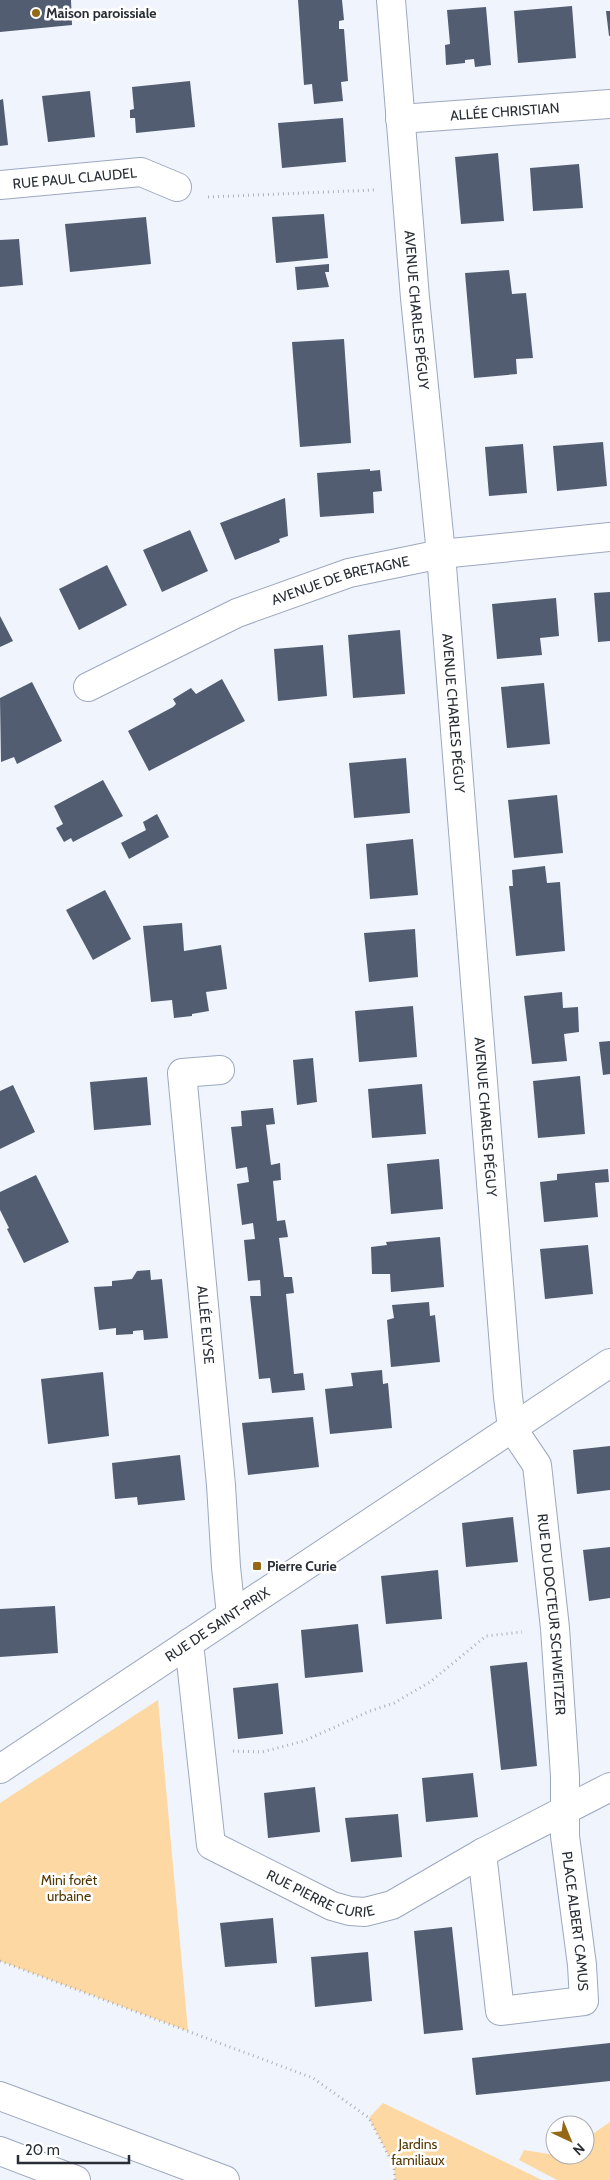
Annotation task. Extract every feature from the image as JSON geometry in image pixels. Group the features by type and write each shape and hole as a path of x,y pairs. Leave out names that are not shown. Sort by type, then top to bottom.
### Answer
{"main road":[{"name":"AVENUE CHARLES PÉGUY","path":"391,0 406,188 441,554 507,1387 512,1428"},
{"name":"ALLÉE CHRISTIAN","path":"400,119 610,104"},
{"name":"RUE PAUL CLAUDEL","path":"0,185 141,172 177,187"},
{"name":"AVENUE DE BRETAGNE","path":"88,687 237,613 349,573 441,554 610,537"},
{"name":"ALLÉE ELYSE","path":"220,1070 182,1073 221,1485 226,1567 232,1615"},
{"name":"RUE DE SAINT-PRIX","path":"0,1769 610,1363"},
{"name":"RUE DU DOCTEUR SCHWEITZER","path":"512,1428 536,1464 555,1628 566,1809"},
{"name":"RUE PIERRE CURIE","path":"189,1643 211,1845 332,1906 350,1911 366,1912 392,1905 482,1853 610,1786"},
{"name":"PLACE ALBERT CAMUS","path":"482,1853 500,2011 584,2001 582,1965 565,1836 566,1809"},
{"path":"0,2096 225,2180"},
{"path":"0,2152 76,2180"}],"path":[{"path":"177,187 200,197 406,188"},
{"path":"201,1754 243,1750 262,1752 304,1741 370,1711 394,1703 430,1682 486,1636 555,1628"},
{"path":"0,1961 313,2078 369,2118 394,2166 395,2180"}],"green space":[{"name":"Mini forêt urbaine","path":"158,1700 188,2031 0,1961 0,1803"},
{"name":"Jardins familiaux","path":"383,2103 542,2180 395,2180 394,2166 369,2118"},
{"path":"610,2122 610,2180 557,2180 519,2160 524,2150 545,2153 545,2165 595,2165 595,2132"}],"building":[{"name":"Maison paroissiale","path":"0,0 71,0 72,25 0,32"},
{"path":"298,0 342,0 344,20 339,21 339,29 344,29 348,81 341,82 343,101 314,104 312,84 304,85"},
{"path":"572,6 576,58 518,63 514,11"},
{"path":"486,7 491,65 475,67 474,59 465,60 465,63 446,65 445,45 450,44 447,10"},
{"path":"606,11 610,11 610,36 609,36"},
{"path":"190,81 195,127 136,133 135,118 130,118 130,110 134,109 132,87"},
{"path":"90,91 95,137 48,142 42,96"},
{"path":"3,99 8,145 0,146 0,100"},
{"path":"343,118 346,162 282,168 278,123"},
{"path":"498,153 504,221 461,224 455,157"},
{"path":"579,164 583,208 533,211 530,168"},
{"path":"324,214 328,258 276,263 272,217"},
{"path":"146,217 151,264 70,272 65,224"},
{"path":"19,239 23,285 0,287 0,240"},
{"path":"329,264 329,272 325,272 329,287 297,290 295,267"},
{"path":"509,270 512,294 526,293 533,358 516,359 517,374 474,378 465,273"},
{"path":"344,339 351,443 300,447 292,342"},
{"path":"603,442 607,486 557,491 553,446"},
{"path":"523,444 527,493 489,496 485,447"},
{"path":"370,469 370,471 380,470 382,491 373,492 374,513 320,517 317,473"},
{"path":"285,498 288,536 279,539 280,542 235,560 220,523"},
{"path":"190,530 208,571 162,592 143,550"},
{"path":"107,565 127,605 79,630 59,589"},
{"path":"610,592 610,641 598,642 594,593"},
{"path":"556,598 559,636 540,638 542,655 497,659 492,604"},
{"path":"0,616 13,641 0,647"},
{"path":"400,630 405,694 353,698 348,635"},
{"path":"323,645 327,696 278,701 274,649"},
{"path":"222,679 245,721 149,771 128,731 173,707 176,704 173,699 191,688 196,694"},
{"path":"32,682 62,741 17,764 14,757 1,762 0,698"},
{"path":"544,683 550,744 507,748 501,687"},
{"path":"406,758 410,813 354,818 349,763"},
{"path":"103,780 123,816 73,842 71,838 64,842 56,828 63,824 54,806"},
{"path":"557,795 563,853 514,858 508,800"},
{"path":"157,814 169,837 129,859 121,843 146,830 143,822"},
{"path":"413,839 418,895 370,899 366,844"},
{"path":"545,866 547,883 560,882 565,951 516,956 509,886 513,886 512,870"},
{"path":"105,890 131,939 93,960 66,910"},
{"path":"182,923 184,951 221,945 227,989 206,992 209,1011 192,1014 192,1016 174,1018 172,1000 151,1002 143,926"},
{"path":"415,929 418,977 369,982 364,933"},
{"path":"562,992 563,1008 578,1007 579,1032 564,1034 567,1061 532,1064 524,996"},
{"path":"413,1006 417,1057 359,1062 355,1011"},
{"path":"610,1041 610,1074 603,1075 599,1042"},
{"path":"313,1058 317,1102 297,1105 293,1060"},
{"path":"580,1076 585,1134 538,1138 533,1081"},
{"path":"147,1077 151,1125 94,1130 90,1082"},
{"path":"422,1084 426,1134 372,1138 368,1089"},
{"path":"13,1085 35,1132 0,1149 0,1091"},
{"path":"273,1108 275,1124 266,1125 271,1165 280,1163 281,1180 273,1181 277,1221 285,1220 288,1237 279,1238 284,1277 292,1277 294,1293 286,1294 294,1374 303,1373 305,1390 272,1393 270,1378 259,1379 250,1296 261,1296 260,1280 248,1281 244,1240 255,1239 253,1223 242,1225 237,1184 249,1182 247,1167 236,1169 231,1127 242,1126 241,1111"},
{"path":"439,1159 443,1209 391,1214 387,1164"},
{"path":"608,1169 609,1182 595,1183 598,1217 544,1222 540,1182 557,1180 557,1174"},
{"path":"36,1175 69,1242 24,1263 0,1210 0,1192"},
{"path":"440,1237 444,1287 391,1292 390,1274 372,1274 371,1247 387,1245 386,1242"},
{"path":"588,1245 593,1294 545,1299 540,1249"},
{"path":"150,1270 151,1280 162,1279 168,1338 144,1340 143,1330 133,1331 133,1334 116,1335 116,1328 99,1330 94,1287 112,1286 112,1281 132,1279 137,1271"},
{"path":"429,1302 430,1316 435,1315 440,1362 391,1367 387,1320 394,1318 392,1305"},
{"path":"382,1370 383,1384 388,1383 392,1428 330,1434 325,1389 353,1386 351,1373"},
{"path":"103,1372 109,1436 48,1444 41,1379"},
{"path":"313,1417 319,1467 248,1475 242,1423"},
{"path":"610,1446 610,1490 577,1494 573,1450"},
{"path":"180,1455 185,1500 138,1505 137,1497 115,1499 112,1463"},
{"path":"513,1517 518,1562 466,1567 462,1523"},
{"path":"610,1547 610,1598 589,1601 583,1550"},
{"path":"438,1570 442,1619 386,1624 381,1576"},
{"path":"55,1606 58,1653 0,1657 0,1609"},
{"path":"358,1624 363,1672 305,1678 301,1630"},
{"path":"527,1662 537,1766 501,1770 490,1666"},
{"path":"278,1683 283,1734 238,1739 233,1688"},
{"path":"473,1773 478,1817 426,1822 422,1778"},
{"path":"315,1787 320,1832 268,1838 264,1793"},
{"path":"398,1814 402,1857 351,1862 345,1818"},
{"path":"273,1918 277,1963 225,1967 220,1923"},
{"path":"452,1927 463,2030 424,2034 414,1931"},
{"path":"368,1952 372,2001 315,2007 311,1957"},
{"path":"610,2043 610,2081 476,2095 472,2058"}],"place":[{"name":"Maison paroissiale","path":"36,13"},
{"name":"Pierre Curie","path":"257,1566"}]}
